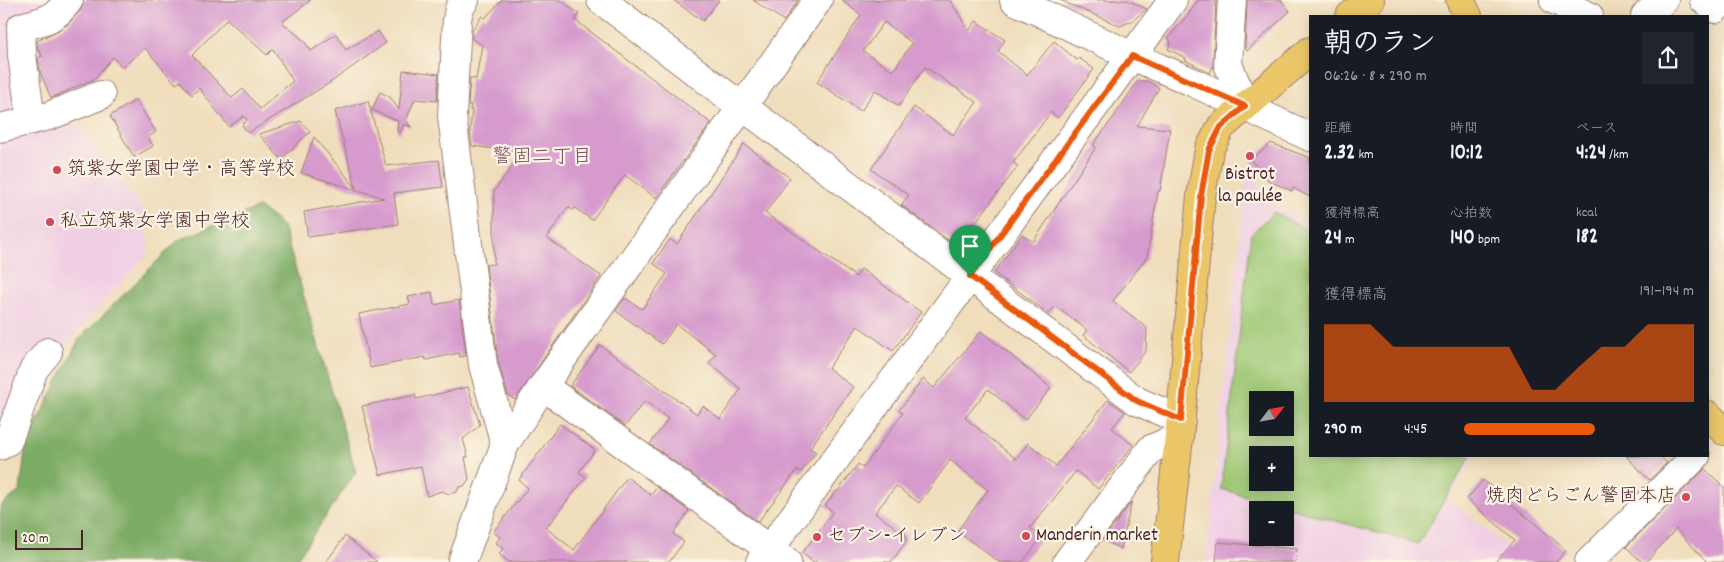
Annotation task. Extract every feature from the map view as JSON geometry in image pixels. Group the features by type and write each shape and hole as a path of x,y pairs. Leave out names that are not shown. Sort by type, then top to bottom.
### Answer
{"main road":[{"path":"1351,15 1370,0"},
{"path":"1460,0 1468,15"},
{"path":"1165,562 1180,429 1201,196 1209,150 1221,127 1309,52"},
{"path":"1709,416 1724,432"}],"street":[{"path":"31,120 22,55 10,27 47,20 60,12 69,0"},
{"path":"465,0 459,8 457,20 452,116 483,365 505,444"},
{"path":"601,0 742,108 757,117 1137,401 1180,429 1152,448 1068,562"},
{"path":"462,562 505,444 543,386 818,0"},
{"path":"1014,0 1309,137"},
{"path":"543,386 772,558 970,276 1173,0"},
{"path":"1232,0 1228,64 1245,106"},
{"path":"1556,0 1587,15"},
{"path":"1646,15 1664,0"},
{"path":"1704,0 1714,9 1724,0"},
{"path":"0,128 49,116 101,96"},
{"path":"0,446 8,441 34,369 48,352"},
{"path":"1709,445 1724,432"},
{"path":"1589,562 1695,457"}],"shaded area":[{"name":"筑紫女学園中学・高等学校","path":"0,0 58,0 54,4 11,18 27,130 79,124 143,210 148,253 0,418"},
{"path":"1247,169 1275,206 1309,224 1309,457 1474,457 1448,498 1526,562 1206,562"}],"green space":[{"path":"259,207 283,226 356,472 295,562 0,562 0,506 20,491 26,444 79,339 178,240"},
{"path":"1274,212 1309,231 1309,457 1470,457 1418,544 1294,509 1294,501 1264,501 1221,489 1251,234"}],"building":[{"path":"84,0 311,0 282,22 304,41 311,51 336,34 346,50 378,31 386,43 331,82 248,133 242,125 247,120 244,116 229,127 199,88 192,95 180,81 176,84 145,48 122,67 113,57 94,79 51,98 40,72 38,58 42,56 37,46 37,41 68,24 81,10","holes":["227,19 267,55 273,49 293,81 260,109 243,89 232,98 192,55"]},
{"path":"502,0 560,0 579,14 575,20 711,123 656,198 625,175 592,220 575,208 573,210 568,207 547,238 601,276 515,400 508,395 498,362 486,265 494,264 494,191 523,152 472,146 470,131 472,110 470,110 471,105 468,105 470,78 476,79 482,45 472,39 472,30 482,16 485,18"},
{"path":"673,0 719,0 703,21"},
{"path":"753,0 798,0 784,21"},
{"path":"841,0 950,0 969,31 976,21 1005,40 998,51 1027,75 1054,41 1077,60 1079,58 1094,69 1058,118 1051,112 1013,163 1018,166 972,227 982,234 970,250 963,251 901,205 909,195 871,169 914,107 953,135 977,102 925,67 899,106 875,90 861,111 817,82 861,15","holes":["884,22 912,43 893,71 863,51"]},
{"path":"1060,0 1127,0 1147,9 1132,21 1120,26"},
{"path":"1198,0 1216,0 1213,67 1210,73 1168,49 1171,42 1168,38"},
{"path":"1247,0 1281,0 1290,11 1247,51 1245,49"},
{"path":"403,70 439,74 437,101 415,99 406,120 411,127 404,124 400,133 397,132 398,121 372,110 380,92 390,97 399,110"},
{"path":"1138,81 1148,81 1159,88 1137,126 1170,129 1147,257 1113,301 1147,328 1146,351 1129,372 1083,335 1087,330 1055,306 1049,314 994,273 1022,234 1033,242 1096,147 1093,145"},
{"path":"136,100 156,132 148,137 153,146 134,157 110,116"},
{"path":"368,101 386,166 439,160 443,187 394,193 398,224 308,237 304,212 384,198 301,173 314,137 356,188 335,111"},
{"path":"301,121 310,132 281,159 259,134"},
{"path":"1271,143 1309,158 1309,196 1293,188 1292,191 1269,181 1251,160"},
{"path":"744,144 790,178 765,213 856,277 861,269 921,312 893,351 858,326 828,368 853,387 810,448 816,452 801,472 797,470 758,522 650,444 668,419 645,401 625,426 570,386 600,345 697,414 703,406 720,419 741,389 709,363 716,354 676,324 662,344 616,311 625,298 642,309 667,274 653,263 670,239 677,244"},
{"path":"432,292 434,305 459,300 466,356 460,357 459,353 426,360 425,357 370,368 359,314 410,304 408,297"},
{"path":"981,331 1051,388 1025,420 988,389 965,418 1016,459 1028,443 1056,466 1108,400 1125,412 1112,428 1133,445 1098,489 1076,471 1030,528 1042,537 1023,562 999,562 957,531 988,490 950,460 919,503 896,486 875,513 906,535 906,542 891,562 813,562 802,553 833,512 825,506 858,464 863,468 903,413 899,410 923,379 934,388"},
{"path":"468,387 480,425 463,439 468,457 465,457 469,479 464,486 459,487 457,492 449,494 442,491 427,496 421,466 380,475 362,406 415,395 416,399"},
{"path":"560,424 595,450 579,472 586,477 546,528 574,550 627,477 651,495 657,487 689,511 673,534 684,542 669,562 509,562 499,554 503,549 496,543 500,537 493,532 528,488 519,480"},
{"path":"1627,457 1661,457 1667,463 1649,480"},
{"path":"1705,469 1724,487 1724,562 1707,562 1676,529 1646,562 1642,562 1626,547"},
{"path":"1483,480 1566,550 1556,562 1495,562 1515,540 1467,499"},
{"path":"1132,501 1127,521 1121,549 1103,540"},
{"path":"345,536 377,562 326,562"},
{"path":"1218,542 1297,549 1296,562 1216,562"}],"place":[{"name":"Bistrot la paulée","path":"1250,156"},
{"name":"筑紫女学園中学・高等学校","path":"57,170"},
{"name":"私立筑紫女学園中学校","path":"50,222"},
{"name":"焼肉どらごん警固本店","path":"1686,497"},
{"name":"Manderin market","path":"1026,536"},
{"name":"セブン-イレブン","path":"817,537"}],"district":[{"name":"警固二丁目","path":"542,158"}],"route":[{"path":"1132,56 1245,106 1221,127 1209,150 1201,196 1181,420 1137,401 970,276 1132,56"}]}
